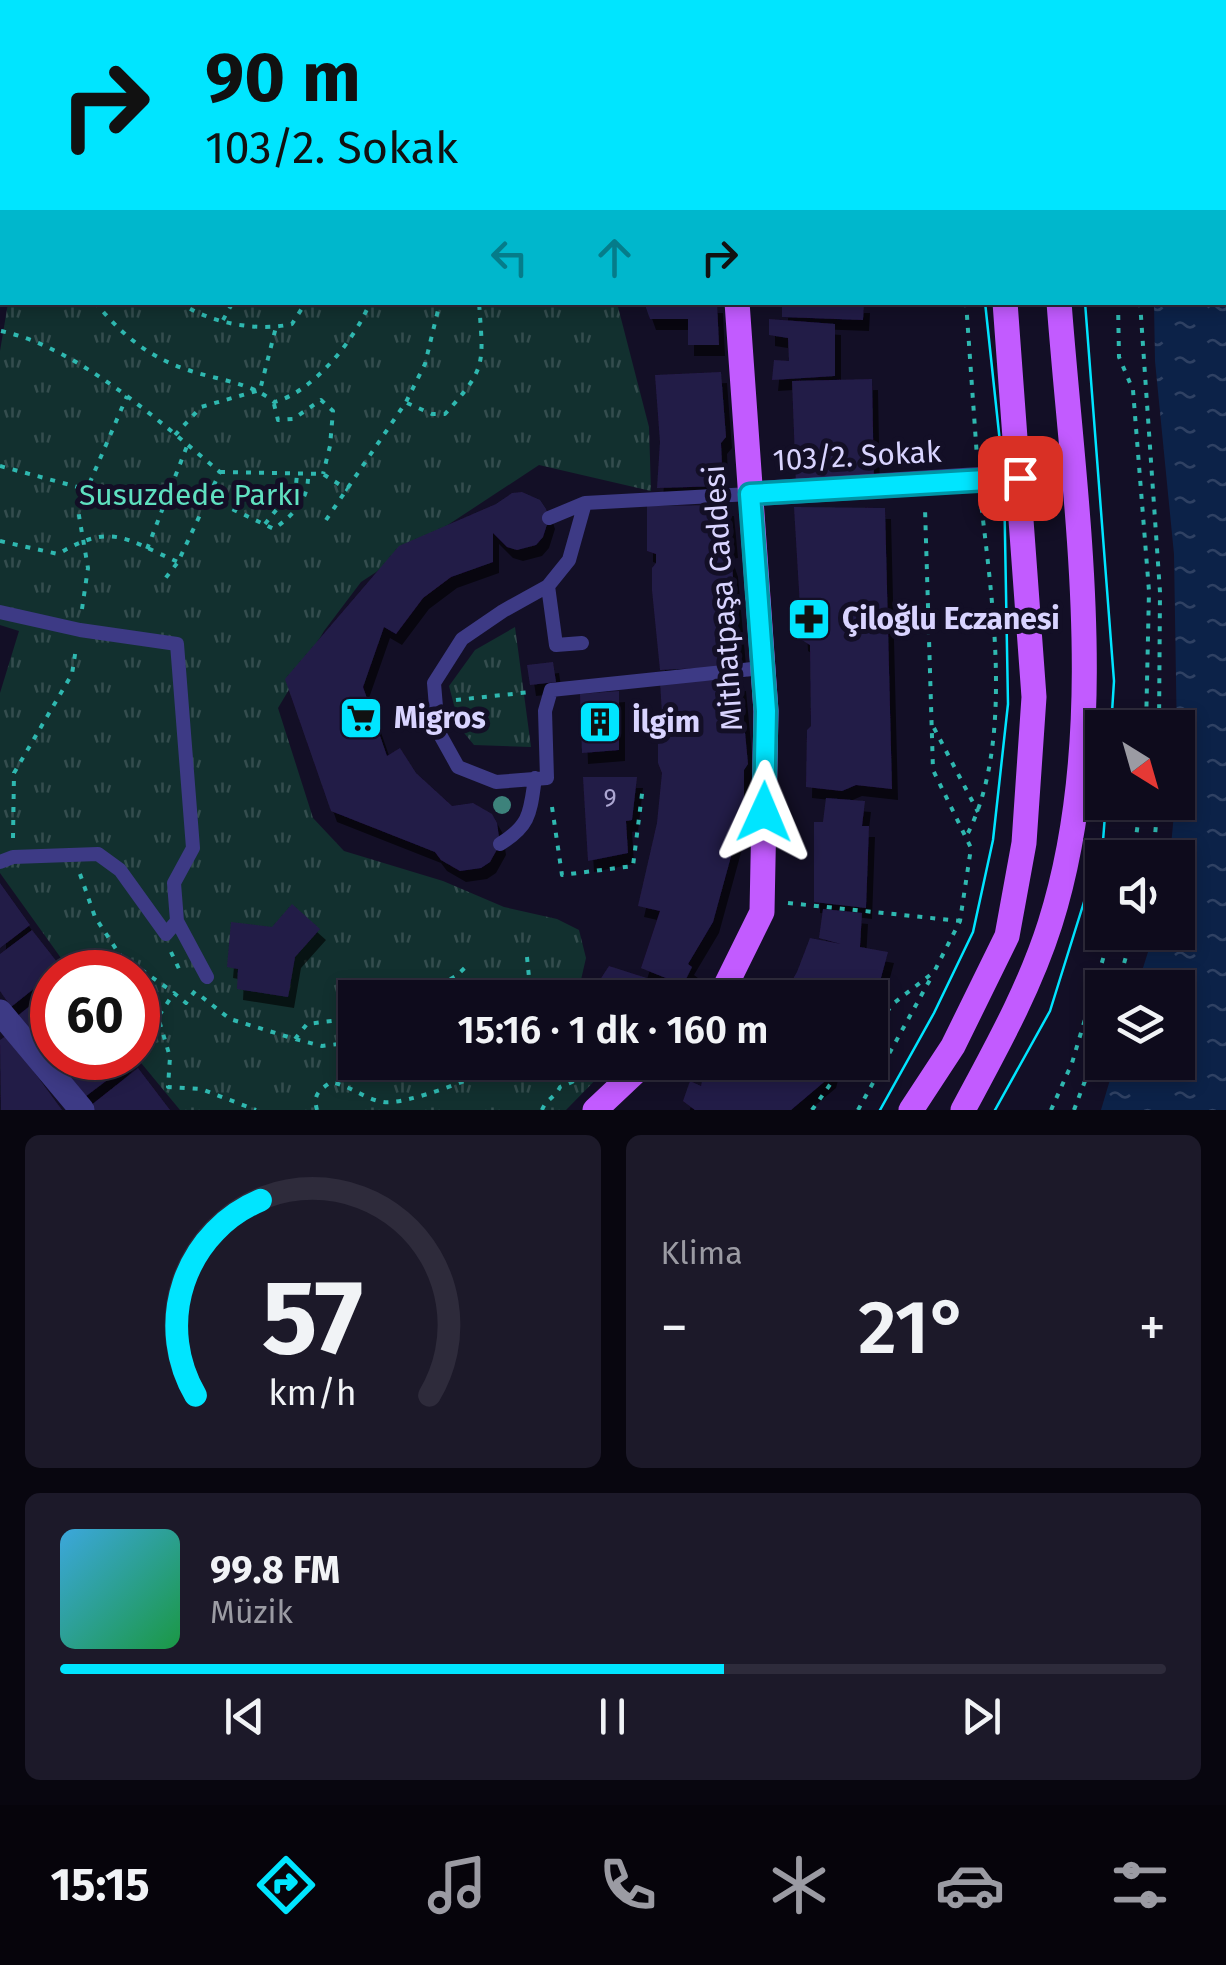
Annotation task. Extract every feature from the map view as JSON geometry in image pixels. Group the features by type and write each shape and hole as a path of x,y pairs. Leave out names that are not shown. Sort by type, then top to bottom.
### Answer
{"main road":[{"name":"Mithatpaşa Caddesi","path":"728,980 762,912 766,711 737,305"},
{"path":"911,1110 953,1046 1007,936 1024,843 1034,697 1005,305"},
{"path":"962,1110 1016,1012 1050,924 1070,842 1082,752 1085,640 1059,305"},
{"path":"595,1110 627,1080"}],"street":[{"name":"103/2. Sokak","path":"750,494 924,484 974,467 1020,478"},
{"path":"0,1012 82,1110"}],"lane":[{"name":"103/2. Sokak","path":"549,518 585,504 750,494"},
{"path":"541,778 496,782 458,767 438,730 434,683 462,638 548,586 570,560 585,504"},
{"path":"548,586 556,645 582,642"},
{"path":"0,612 80,630 177,644 194,848 174,882 177,921 207,978"},
{"path":"500,844 520,832 529,815 541,778 551,690 762,668"},
{"path":"6,860 98,854 120,870 166,934 177,921"}],"path":[{"path":"97,305 118,330 145,351 183,369 260,390 274,402 278,420 293,419 321,400 332,411 330,446 322,474"},
{"path":"186,305 223,320 276,328 292,324 304,305"},
{"path":"223,320 231,305"},
{"path":"274,402 291,398 318,378 364,319 369,305"},
{"path":"326,520 406,402 425,364 439,305"},
{"path":"406,402 432,414 446,414 466,391 483,363 479,305"},
{"path":"966,305 974,467 992,602 996,699 984,794 967,835"},
{"path":"1118,305 1119,357 1133,390 1149,591 1146,710"},
{"path":"1140,305 1160,592 1159,710"},
{"path":"260,390 276,328"},
{"path":"1,331 29,337 128,396 220,472 322,474 348,490"},
{"path":"175,434 201,408 260,390"},
{"path":"86,586 88,568 78,510 128,396"},
{"path":"147,548 188,445"},
{"path":"0,466 84,489"},
{"path":"164,580 178,562 220,472"},
{"path":"265,524 296,486 296,474"},
{"path":"208,497 274,529 296,511 308,489 308,474"},
{"path":"858,1110 960,922 971,848 933,770 924,484"},
{"path":"0,541 58,554 82,540 111,534 178,562"},
{"path":"6,860 14,773 72,674"},
{"path":"396,708 551,690"},
{"path":"932,725 978,812"},
{"path":"541,778 562,874 633,866 643,786"},
{"path":"74,855 95,918 120,955 186,1003 194,992 230,1019 322,1046 338,1044"},
{"path":"788,903 960,922"},
{"path":"166,934 173,961 184,976"},
{"path":"1052,1110 1072,1063 1106,950"},
{"path":"526,957 529,980"},
{"path":"449,980 469,964"},
{"path":"888,1010 934,972"},
{"path":"174,993 158,1017 170,1057 168,1087 201,1089 256,1110"},
{"path":"295,1039 307,1024 338,1020"},
{"path":"317,1110 314,1100 318,1091 331,1082 350,1086 378,1102 398,1104 460,1080"},
{"path":"542,1110 560,1087 574,1080"},
{"path":"812,1110 833,1080"},
{"path":"1074,1110 1085,1080"}],"green space":[{"name":"Susuzdede Parkı","path":"8,305 618,305 649,427 651,491 539,465 361,582 324,631 278,708 313,818 344,851 443,881 504,907 557,919 579,930 586,958 581,980 338,980 338,1080 595,1080 566,1110 180,1110 155,1080 160,1080 160,950 55,950 0,873 0,693 19,631 0,625 0,351"},
{"path":"515,627 531,747 474,745 460,728 449,686 475,650"}],"water":[{"path":"1154,305 1226,305 1226,1110 1101,1110 1110,1080 1195,1080 1195,970 1142,970 1149,950 1195,950 1195,840 1172,840 1173,820 1195,820 1195,710 1177,710 1174,554 1155,361"}],"building":[{"path":"645,305 717,305 719,345 688,345 688,319 650,319"},
{"path":"782,305 864,305 863,320 782,317"},
{"path":"769,319 835,324 835,376 772,380 774,360 789,361 788,338 769,335"},
{"path":"721,372 726,437 721,443 723,486 657,488 660,442 655,375"},
{"path":"872,379 874,483 796,485 792,381"},
{"path":"522,492 540,500 546,509 549,518 543,537 536,545 517,550 507,547 493,533 493,562 451,577 423,598 396,634 384,627 363,687 387,756 400,748 416,773 452,806 473,803 492,814 497,823 500,844 490,862 481,868 460,871 435,852 331,811 285,679 399,546 496,504 512,493"},
{"path":"728,505 732,547 726,548 732,566 741,666 660,670 652,590 656,554 647,551 647,506"},
{"path":"794,507 885,508 892,789 856,785 842,791 806,787 807,730 811,726 810,645 802,640"},
{"path":"553,662 556,682 530,685 527,665"},
{"path":"740,680 748,764 744,770 744,809 713,922 688,964 692,967 686,980 671,980 641,968 660,911 638,906 657,823 662,773 658,763 658,730 663,730 660,681"},
{"name":"İlgim","path":"619,691 619,750 582,753 580,694"},
{"path":"583,777 637,777 632,820 626,821 628,853 588,861"},
{"path":"826,798 865,801 862,826 869,826 866,908 814,902 814,822 823,822"},
{"path":"0,883 30,925 0,948"},
{"path":"292,904 320,929 295,957 288,997 237,989 238,969 227,967 231,922 272,927"},
{"path":"823,909 862,913 860,947 888,952 880,980 792,980 810,938 841,944 819,938"},
{"path":"32,930 48,950 30,950 30,992 11,1007 0,991 0,954"},
{"path":"609,966 653,980 600,980"},
{"path":"30,1006 30,1034 15,1018"},
{"path":"7,1035 30,1066 30,1080 40,1080 62,1110 1,1110 0,1040"},
{"path":"64,1080 107,1080 106,1081 81,1100"},
{"path":"123,1080 147,1080 170,1110 85,1110"},
{"path":"702,1080 826,1080 791,1110 695,1110 683,1101 690,1081 701,1086"}],"tram line":[{"path":"880,1110 973,932 993,840 1008,704 1004,480 985,305"},
{"path":"1085,305 1114,681 1112,710"},
{"path":"995,1110 1050,1011 1103,841 1105,820"}],"place":[{"name":"Çiloğlu Eczanesi","path":"809,619"},
{"name":"Migros","path":"361,718"},
{"name":"İlgim","path":"600,722"}],"route":[{"path":"764,812 766,711 750,494 1020,478"}]}
